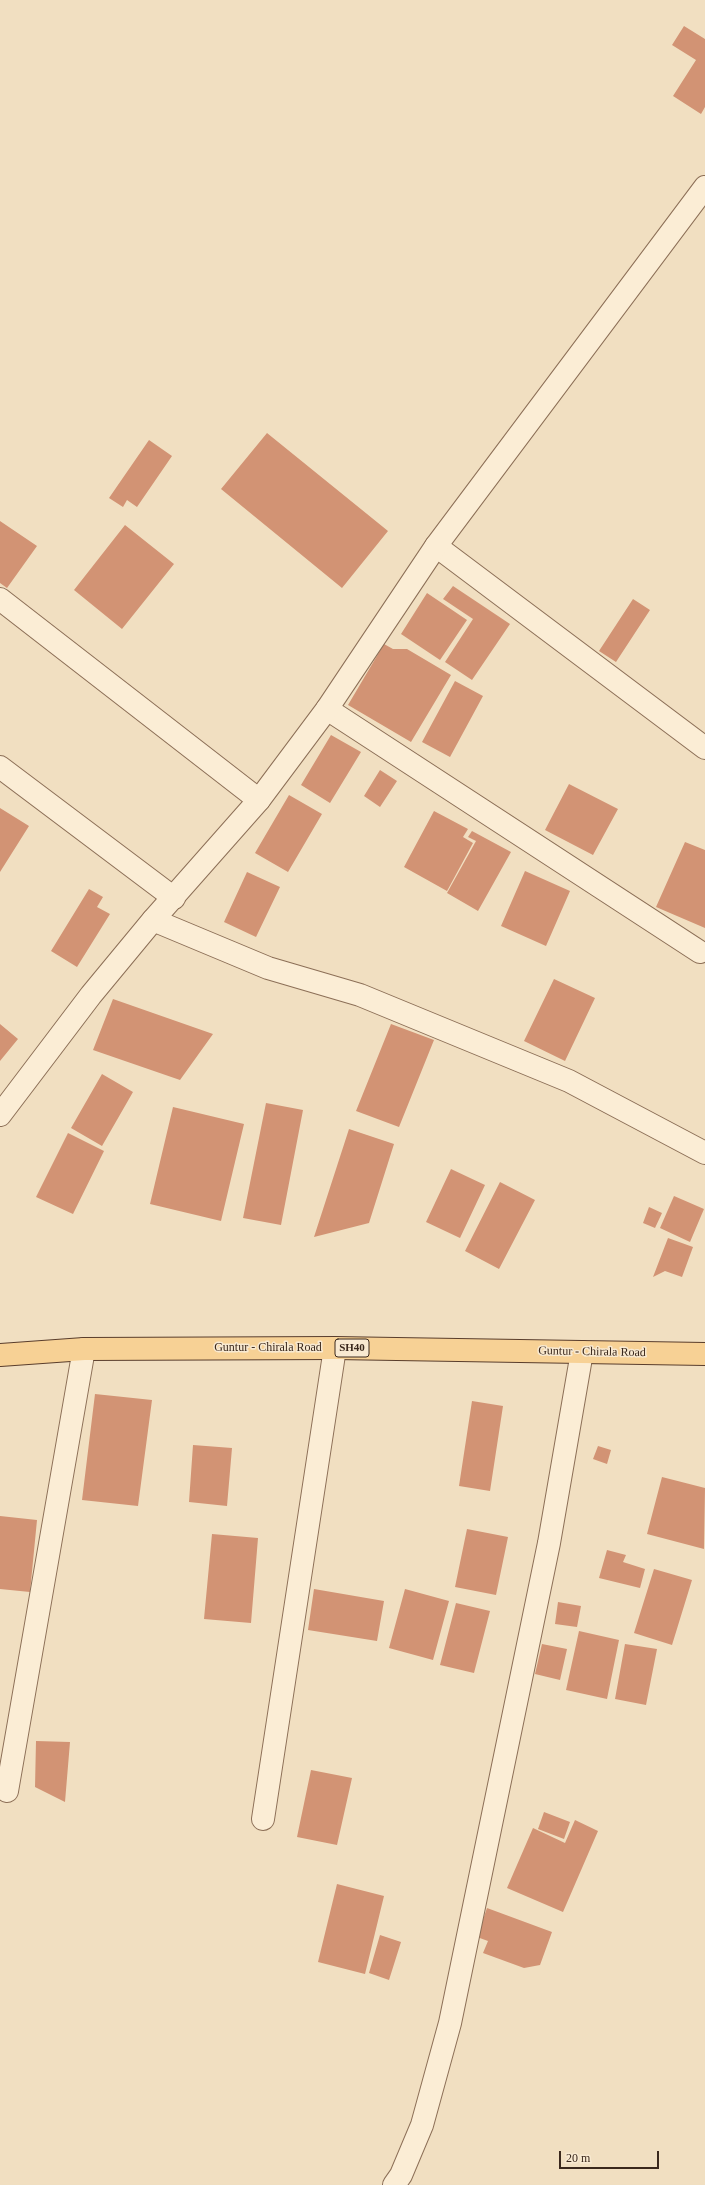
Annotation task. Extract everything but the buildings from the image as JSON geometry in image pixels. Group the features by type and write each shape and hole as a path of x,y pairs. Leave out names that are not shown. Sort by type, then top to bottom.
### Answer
{"main road":[{"name":"Guntur - Chirala Road","path":"0,1355 84,1349 335,1348 582,1352 703,1350"}],"street":[{"path":"0,1115 91,995 153,920 259,800 327,709 436,546 705,187"},
{"path":"436,546 705,748"},
{"path":"0,599 259,800"},
{"path":"327,709 700,952"},
{"path":"0,767 174,898"},
{"path":"153,920 268,968 360,996 569,1081 705,1153"},
{"path":"263,1819 335,1348"},
{"path":"7,1791 84,1349"},
{"path":"394,2185 401,2175 422,2125 450,2023 550,1543 582,1352"}]}
